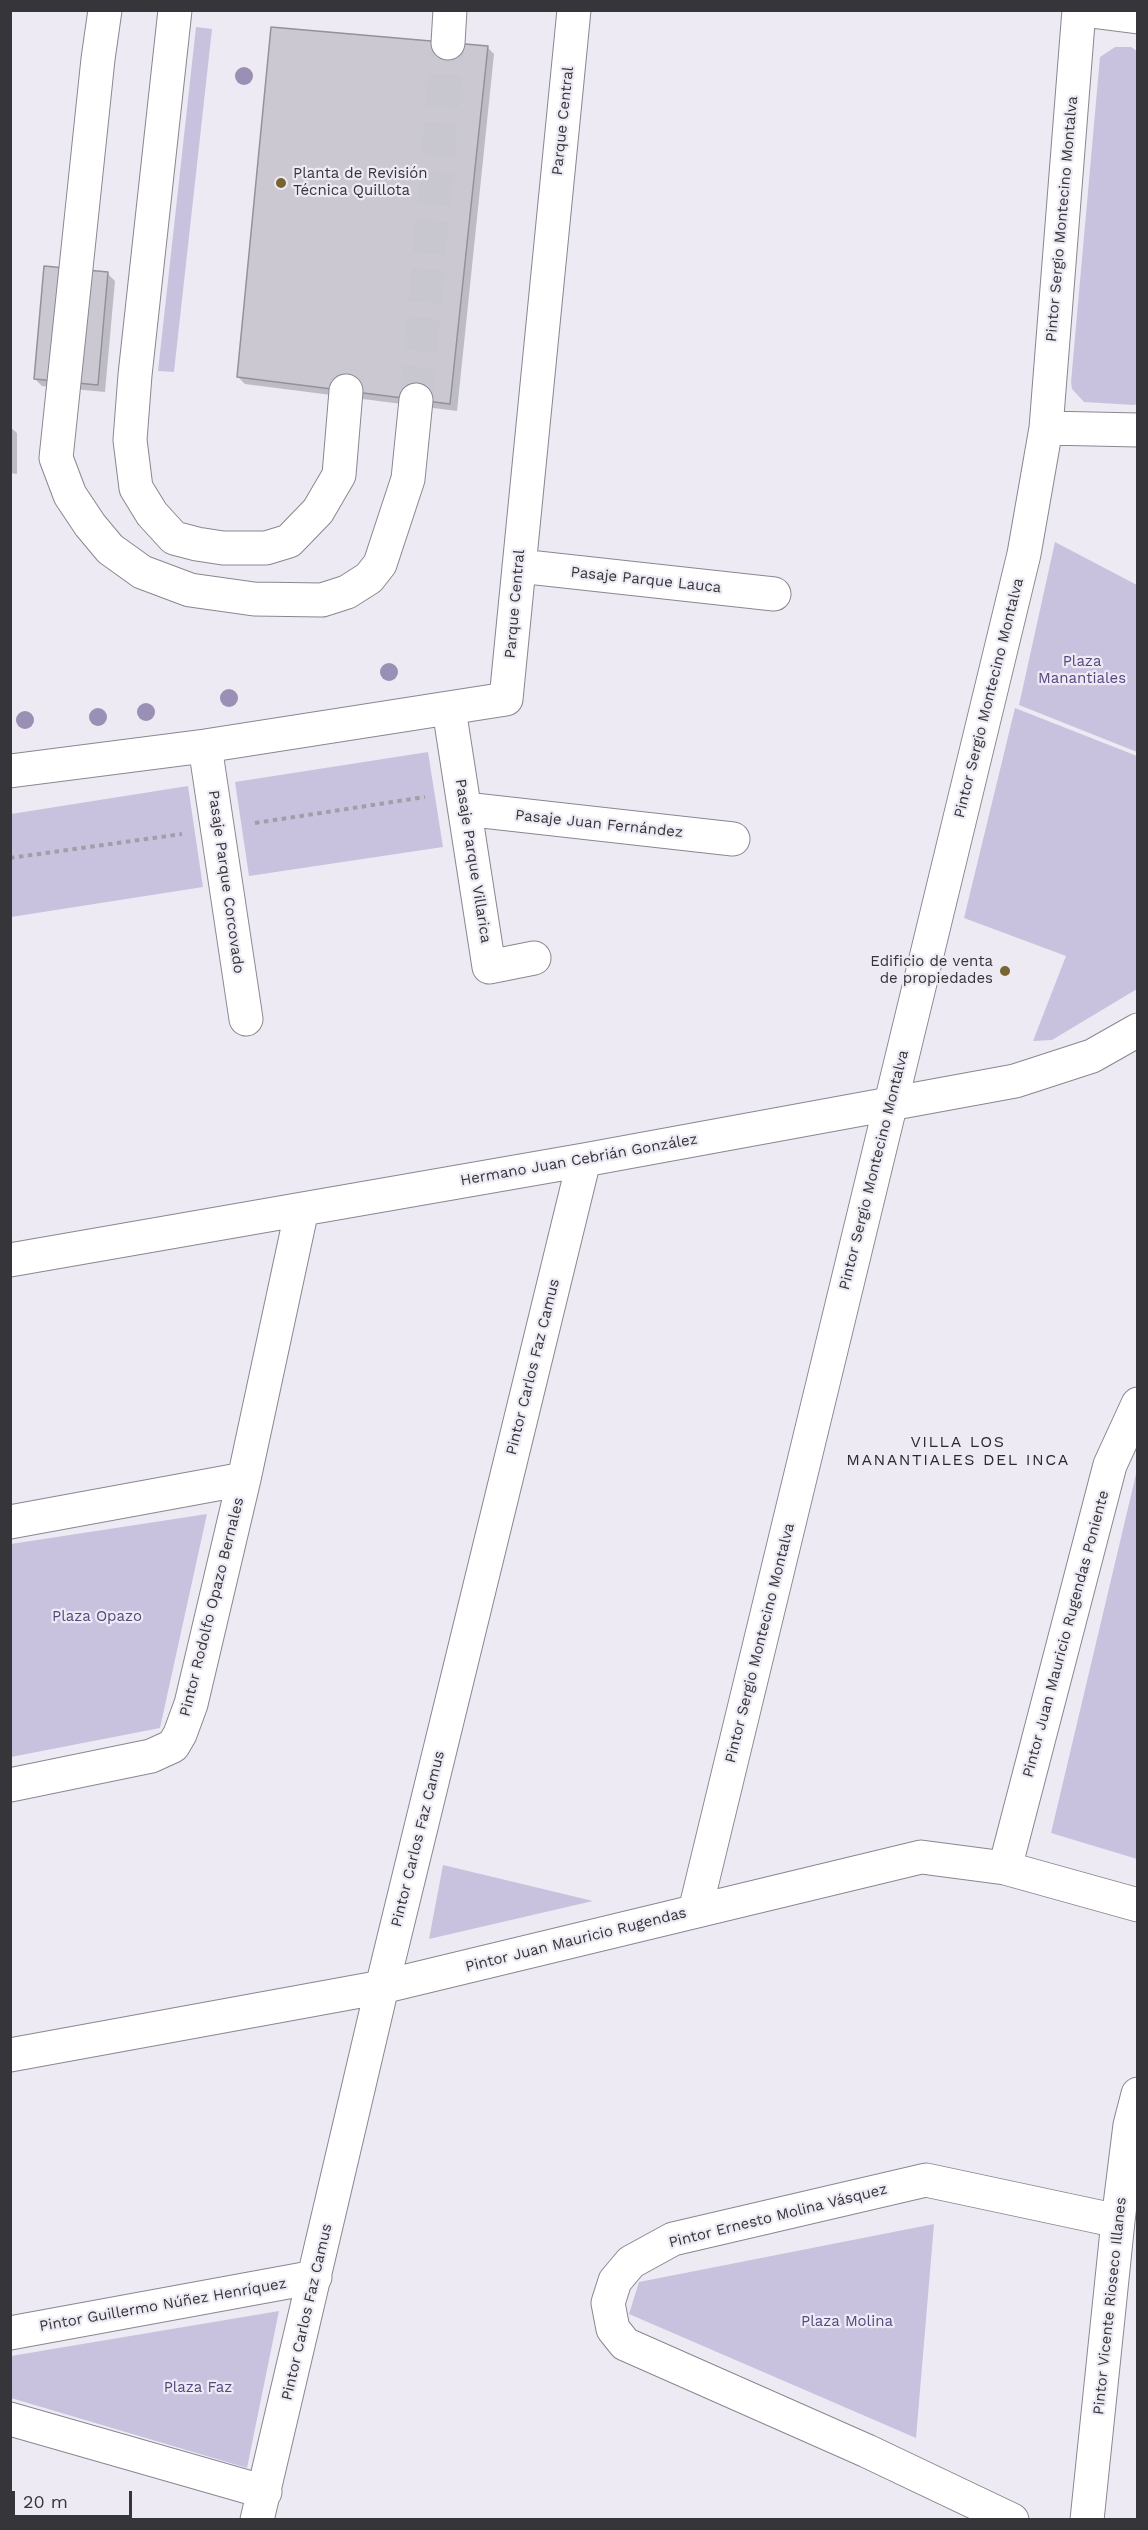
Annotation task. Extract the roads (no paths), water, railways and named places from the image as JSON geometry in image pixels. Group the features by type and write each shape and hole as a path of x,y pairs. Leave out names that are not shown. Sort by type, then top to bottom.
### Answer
{"street":[{"path":"105,10 96,71 56,458 70,495 90,525 110,549 142,572 190,590 254,599 322,600 347,592 369,578 380,564 408,479 416,400"},
{"path":"175,10 134,385 130,440 136,488 152,514 174,538 222,548 266,548 289,540 318,511 339,475 346,391"},
{"path":"448,43 450,10"},
{"name":"Parque Central","path":"10,771 205,746 507,699 574,10"},
{"name":"Pintor Sergio Montecino Montalva","path":"695,1911 1024,554 1046,428 1081,10 1137,17"},
{"path":"1046,428 1137,430"},
{"name":"Pasaje Parque Lauca","path":"519,566 774,594"},
{"name":"Pasaje Parque Villarica","path":"449,709 489,967 534,958"},
{"name":"Pasaje Parque Corcovado","path":"205,746 246,1018"},
{"name":"Pasaje Juan Fernández","path":"464,800 733,839"},
{"name":"Hermano Juan Cebrián González","path":"10,1260 584,1160 1015,1081 1092,1056 1137,1030"},
{"name":"Pintor Carlos Faz Camus","path":"261,2506 382,1987 584,1160"},
{"name":"Pintor Rodolfo Opazo Bernales","path":"10,1785 151,1756 173,1746 180,1734 191,1704 244,1479 302,1209"},
{"name":"Pintor Juan Mauricio Rugendas Poniente","path":"1005,1868 1110,1465 1137,1404"},
{"name":"Pintor Rodolfo Opazo Bernales","path":"10,1522 244,1479"},
{"name":"Pintor Juan Mauricio Rugendas","path":"10,2055 382,1987 921,1857 1005,1868 1137,1905"},
{"name":"Pintor Vicente Rioseco Illanes","path":"1087,2520 1118,2221 1130,2125 1137,2094"},
{"name":"Pintor Ernesto Molina Vásquez","path":"1012,2520 867,2451 625,2344 613,2329 608,2303 615,2281 631,2262 673,2240 926,2180 1118,2221"},
{"name":"Pintor Guillermo Núñez Henríquez","path":"10,2333 315,2277"},
{"path":"10,2419 261,2506"}],"tunnel":[{"path":"416,400 448,43"}],"place":[{"name":"Planta de Revisión Técnica Quillota","path":"281,183"},
{"name":"Edificio de venta de propiedades","path":"1005,971"}],"district":[{"name":"VILLA LOS MANANTIALES DEL INCA","path":"958,1451"}],"park label":[{"name":"Plaza Manantiales","path":"1082,670"},
{"name":"Plaza Opazo","path":"97,1617"},
{"name":"Plaza Molina","path":"847,2322"},
{"name":"Plaza Faz","path":"198,2388"}]}
